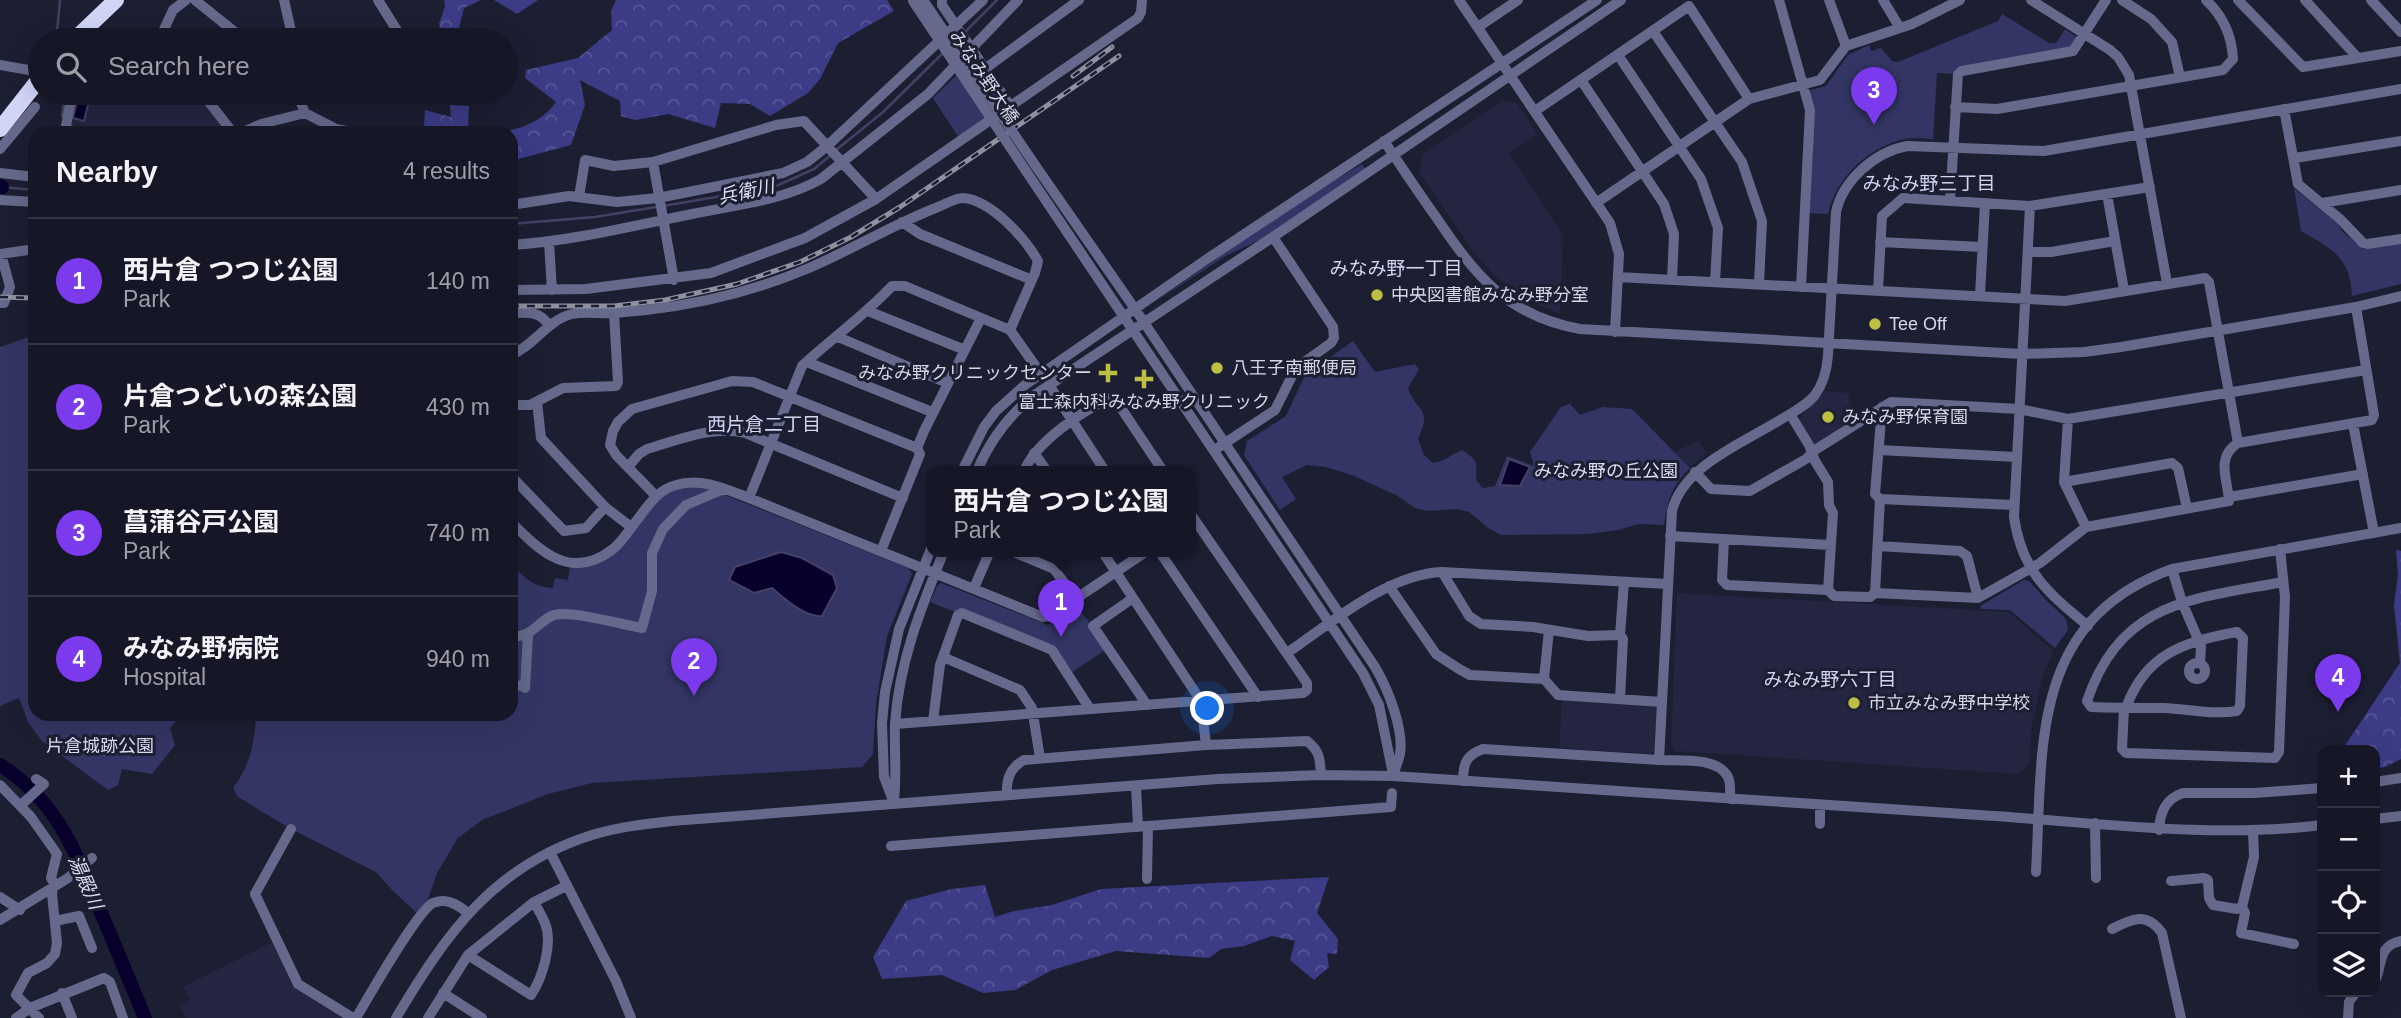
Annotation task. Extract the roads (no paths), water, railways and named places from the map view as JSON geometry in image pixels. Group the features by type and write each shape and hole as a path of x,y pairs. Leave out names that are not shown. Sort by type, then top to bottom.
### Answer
{"highway":[{"path":"87,27 115,0"},
{"path":"0,129 28,91"}],"street":[{"path":"165,28 173,10 186,0"},
{"path":"195,0 230,28"},
{"path":"284,0 290,28"},
{"path":"378,0 396,28"},
{"name":"みなみ野大橋","path":"916,0 1031,168"},
{"path":"942,0 1012,107"},
{"path":"518,244 550,242 793,192 821,179 833,154 960,30 983,0"},
{"path":"518,204 579,197 617,202 658,199 783,173 833,154 928,94 1018,0"},
{"path":"986,68 1079,0"},
{"path":"518,290 586,289 674,280 711,273 805,238 876,199 1012,107 1138,18 1142,0"},
{"path":"1460,0 1610,223 1619,254 1615,332"},
{"path":"1478,27 1518,0"},
{"path":"964,466 974,444 996,411 1041,374 1597,0"},
{"path":"979,466 986,450 1020,406 1621,0"},
{"path":"1779,0 1810,110 1801,287"},
{"path":"1829,0 1846,46"},
{"path":"1883,0 1900,28"},
{"path":"1596,203 1749,99 1823,78 1846,46 1900,28 1946,2 1960,0"},
{"path":"2031,0 2118,57 2129,75 2167,283"},
{"path":"1950,201 1957,77 1960,72 2073,51 2106,0"},
{"path":"2122,0 2151,19 2172,42 2180,77"},
{"path":"1955,107 1997,109 2223,70 2233,59 2229,34 2220,14 2206,0"},
{"path":"2238,0 2303,67 2401,51"},
{"path":"2305,0 2357,57"},
{"path":"2371,0 2401,32"},
{"path":"1535,111 1689,6 1749,99"},
{"path":"1653,31 1742,162 1762,221 1759,284"},
{"path":"1618,55 1701,179 1718,228 1715,282"},
{"path":"1,63 28,71"},
{"path":"1581,80 1664,204 1674,234 1672,280"},
{"path":"1659,760 1671,517 1674,502 1695,472 1807,403 1819,389 1827,368 1836,212 1841,195 1848,184 1881,156 1896,148 1913,145 2044,151 2401,89"},
{"path":"66,126 70,105"},
{"path":"211,105 228,126"},
{"path":"301,105 304,113"},
{"path":"0,149 36,107"},
{"path":"2284,109 2298,184 2363,243 2401,239"},
{"path":"257,126 304,113 330,126"},
{"path":"579,197 585,160 614,166 653,162 776,125 804,121 876,199"},
{"path":"1384,141 1465,260 1496,292 1521,309 1551,322 1580,329 2022,354 2084,352 2356,307 2401,296"},
{"path":"2295,159 2401,141"},
{"path":"653,162 674,280"},
{"path":"1031,168 1135,309 1375,667 1391,701 1400,752 1393,776"},
{"path":"1031,168 1124,317 1363,673 1379,705 1393,776"},
{"path":"0,173 28,176"},
{"path":"1878,290 1882,216 1903,198 2030,205 2150,187"},
{"path":"2322,204 2401,190"},
{"path":"2107,194 2123,290"},
{"path":"518,352 549,326 570,314 614,313 712,300 808,268 902,222 959,198 974,201 1010,225 1030,246 1038,261 1010,330"},
{"path":"0,200 28,202"},
{"path":"1980,295 1985,203"},
{"path":"2030,205 2014,505 2018,542 2030,569 2049,593 2088,626"},
{"path":"902,222 920,234 1032,280"},
{"path":"1214,451 1275,410 1296,368 1331,343 1335,335 1333,327 1273,237"},
{"path":"2028,252 2051,252 2115,241"},
{"path":"550,242 552,290"},
{"path":"1880,242 1982,247"},
{"path":"0,303 4,303 10,287 1,254 28,250"},
{"path":"1618,277 2069,300 2201,277 2207,280 2238,443"},
{"path":"748,498 802,366 868,311 892,286 897,285 1010,330 1041,374"},
{"path":"1724,539 1722,580 1727,585 1828,590 1834,596 1870,597 1875,593 1978,598 2030,569 2086,527 2229,501 2223,464 2238,443 2370,421 2374,418 2356,307"},
{"path":"868,311 965,349"},
{"path":"518,313 537,313 545,318 549,326"},
{"path":"518,405 530,405 563,388 616,386 618,382 614,313"},
{"path":"917,448 932,412 981,318"},
{"path":"838,337 947,383"},
{"path":"807,362 932,412"},
{"path":"1695,472 1711,488 1750,491 1806,459 1891,402 2019,409 2068,419 2367,370"},
{"path":"656,496 616,455 610,445 618,422 632,408 732,381 753,382 917,448 920,454 881,551"},
{"path":"1049,385 1102,466"},
{"path":"1027,466 1034,453 1072,422 1110,398 1115,400 1160,466"},
{"path":"537,402 541,438 605,507 631,527"},
{"path":"1882,407 1875,494 1880,499 2014,505"},
{"path":"1790,414 1830,486 1829,505 1833,513 1828,590"},
{"path":"2068,419 2064,482 2086,527"},
{"path":"2353,424 2374,533"},
{"path":"628,467 647,449 718,430 731,430 745,433 903,498"},
{"path":"1879,450 2016,457"},
{"path":"1034,453 1043,466"},
{"path":"2064,482 2172,463 2178,468 2187,508"},
{"path":"2229,497 2363,474"},
{"path":"518,529 545,554 567,562 580,562 613,550 656,496 666,489 699,481 748,498 1043,617 1050,616 1139,557"},
{"path":"518,483 564,531 586,528 605,507"},
{"path":"518,636 527,635 547,619 564,614 642,628 652,591 650,564 656,541 663,529 685,505 724,489"},
{"path":"1875,593 1880,499"},
{"path":"895,724 1303,693 1307,690 1307,683 1196,524"},
{"path":"2036,872 2049,704 2065,661 2088,626 2109,604 2127,591 2172,569 2401,528"},
{"path":"1670,536 1830,545"},
{"path":"1878,546 1961,551 1967,556 1978,598"},
{"path":"2280,550 2285,597 2279,752 2276,758 2126,753 2122,749 2125,708 2139,682 2156,661 2198,639 2237,632 2242,635 2239,709 2234,712 2125,708 2091,707 2087,703 2093,682 2105,661 2137,626 2164,609 2182,602 2283,582"},
{"path":"894,803 884,778 882,723 885,692 899,629 928,557"},
{"path":"894,803 897,778 895,724 902,674 911,635 942,557"},
{"path":"974,588 987,557"},
{"path":"1025,557 1054,569 1076,599"},
{"path":"1106,557 1201,701 1206,745"},
{"path":"1163,557 1258,697"},
{"path":"2172,569 2202,652 2200,663"},
{"path":"1286,653 1389,586 1411,576 1442,572 1668,584"},
{"path":"1442,572 1466,612 1481,624 1588,636 1620,635"},
{"path":"1620,699 1623,639 1620,635 1624,582"},
{"path":"1389,586 1436,654 1470,675 1544,679 1558,695 1662,702"},
{"path":"1133,598 1093,625 1147,705"},
{"path":"933,721 943,657 958,615 962,613 1050,648 1090,709"},
{"path":"1544,679 1549,630"},
{"path":"518,686 525,687 527,635"},
{"path":"943,657 1020,690 1032,708 1040,758"},
{"path":"1007,795 1006,783 1014,766 1024,760 1206,745 1307,741 1316,748 1320,757 1321,775"},
{"path":"1463,781 1466,759 1473,752 1483,749 1706,763 1717,766 1728,778 1730,799"},
{"path":"396,1018 439,948 468,913 501,883 550,852 593,835 672,821 1218,779 1321,775 1393,776 2039,819 2159,830 2253,831 2317,825"},
{"path":"2380,781 2401,778"},
{"path":"22,804 39,782"},
{"path":"0,785 22,804 57,854 52,873 57,943 55,954 47,963 28,973 16,995 39,1018"},
{"path":"1136,786 1143,827 1147,879"},
{"path":"2159,830 2160,815 2165,806 2176,795 2183,793 2254,793 2317,788"},
{"path":"891,846 1391,807 1392,793"},
{"path":"1820,805 1820,824"},
{"path":"2380,818 2401,816"},
{"path":"2095,823 2096,878"},
{"path":"291,829 255,894 298,984 354,1018 430,904 449,902 468,913"},
{"path":"2253,831 2254,857 2242,907 2245,913 2241,933 2294,944"},
{"path":"550,852 616,981 631,1018"},
{"path":"0,920 69,878 91,858"},
{"path":"2171,881 2204,878 2208,880 2209,898 2213,905 2237,909 2242,907"},
{"path":"428,1018 468,955 534,902 566,886"},
{"path":"0,897 20,909"},
{"path":"468,955 531,995 537,986 548,942 546,924 534,902"},
{"path":"55,921 79,916 92,948"},
{"path":"2112,929 2138,919 2148,919 2162,933 2181,1018"},
{"path":"2380,961 2388,945 2401,941"},
{"path":"16,1018 30,1007 104,978 110,982 123,1018"},
{"path":"62,993 72,1018"},
{"path":"443,993 482,1018"},
{"path":"2348,1018 2349,1002 2352,997"}],"waterway":[{"path":"57,28 60,0"},
{"name":"兵衛川","path":"965,32 997,0"},
{"name":"兵衛川","path":"836,150 882,113 942,54"},
{"path":"62,116 63,105"},
{"name":"兵衛川","path":"663,206 774,187 814,169 831,155"},
{"name":"兵衛川","path":"2,187 28,189"},
{"name":"兵衛川","path":"518,223 595,217 656,207"},
{"name":"湯殿川","path":"0,765 36,794 50,810 72,846 145,1018"}],"railway":[{"path":"1073,76 1112,47"},
{"path":"518,306 614,306 665,300 737,284 800,262 851,237 900,207 1119,56"},
{"path":"0,297 28,298"}],"place":[{"name":"菖蒲谷戸公園","path":"1874,125"},
{"name":"中央図書館みなみ野分室","path":"1377,295"},
{"name":"Tee Off","path":"1875,324"},
{"name":"八王子南郵便局","path":"1217,368"},
{"name":"みなみ野クリニックセンター","path":"1108,373"},
{"name":"富士森内科みなみ野クリニック","path":"1144,379"},
{"name":"みなみ野保育園","path":"1828,417"},
{"name":"西片倉 つつじ公園","path":"1061,637"},
{"name":"片倉つどいの森公園","path":"694,696"},
{"name":"市立みなみ野中学校","path":"1854,703"},
{"name":"みなみ野病院","path":"2338,712"}],"district":[{"name":"みなみ野三丁目","path":"1929,183"},
{"name":"みなみ野一丁目","path":"1396,268"},
{"name":"西片倉二丁目","path":"764,424"},
{"name":"みなみ野六丁目","path":"1830,679"}],"park label":[{"name":"みなみ野の丘公園","path":"1606,471"},
{"name":"片倉城跡公園","path":"100,746"}]}
